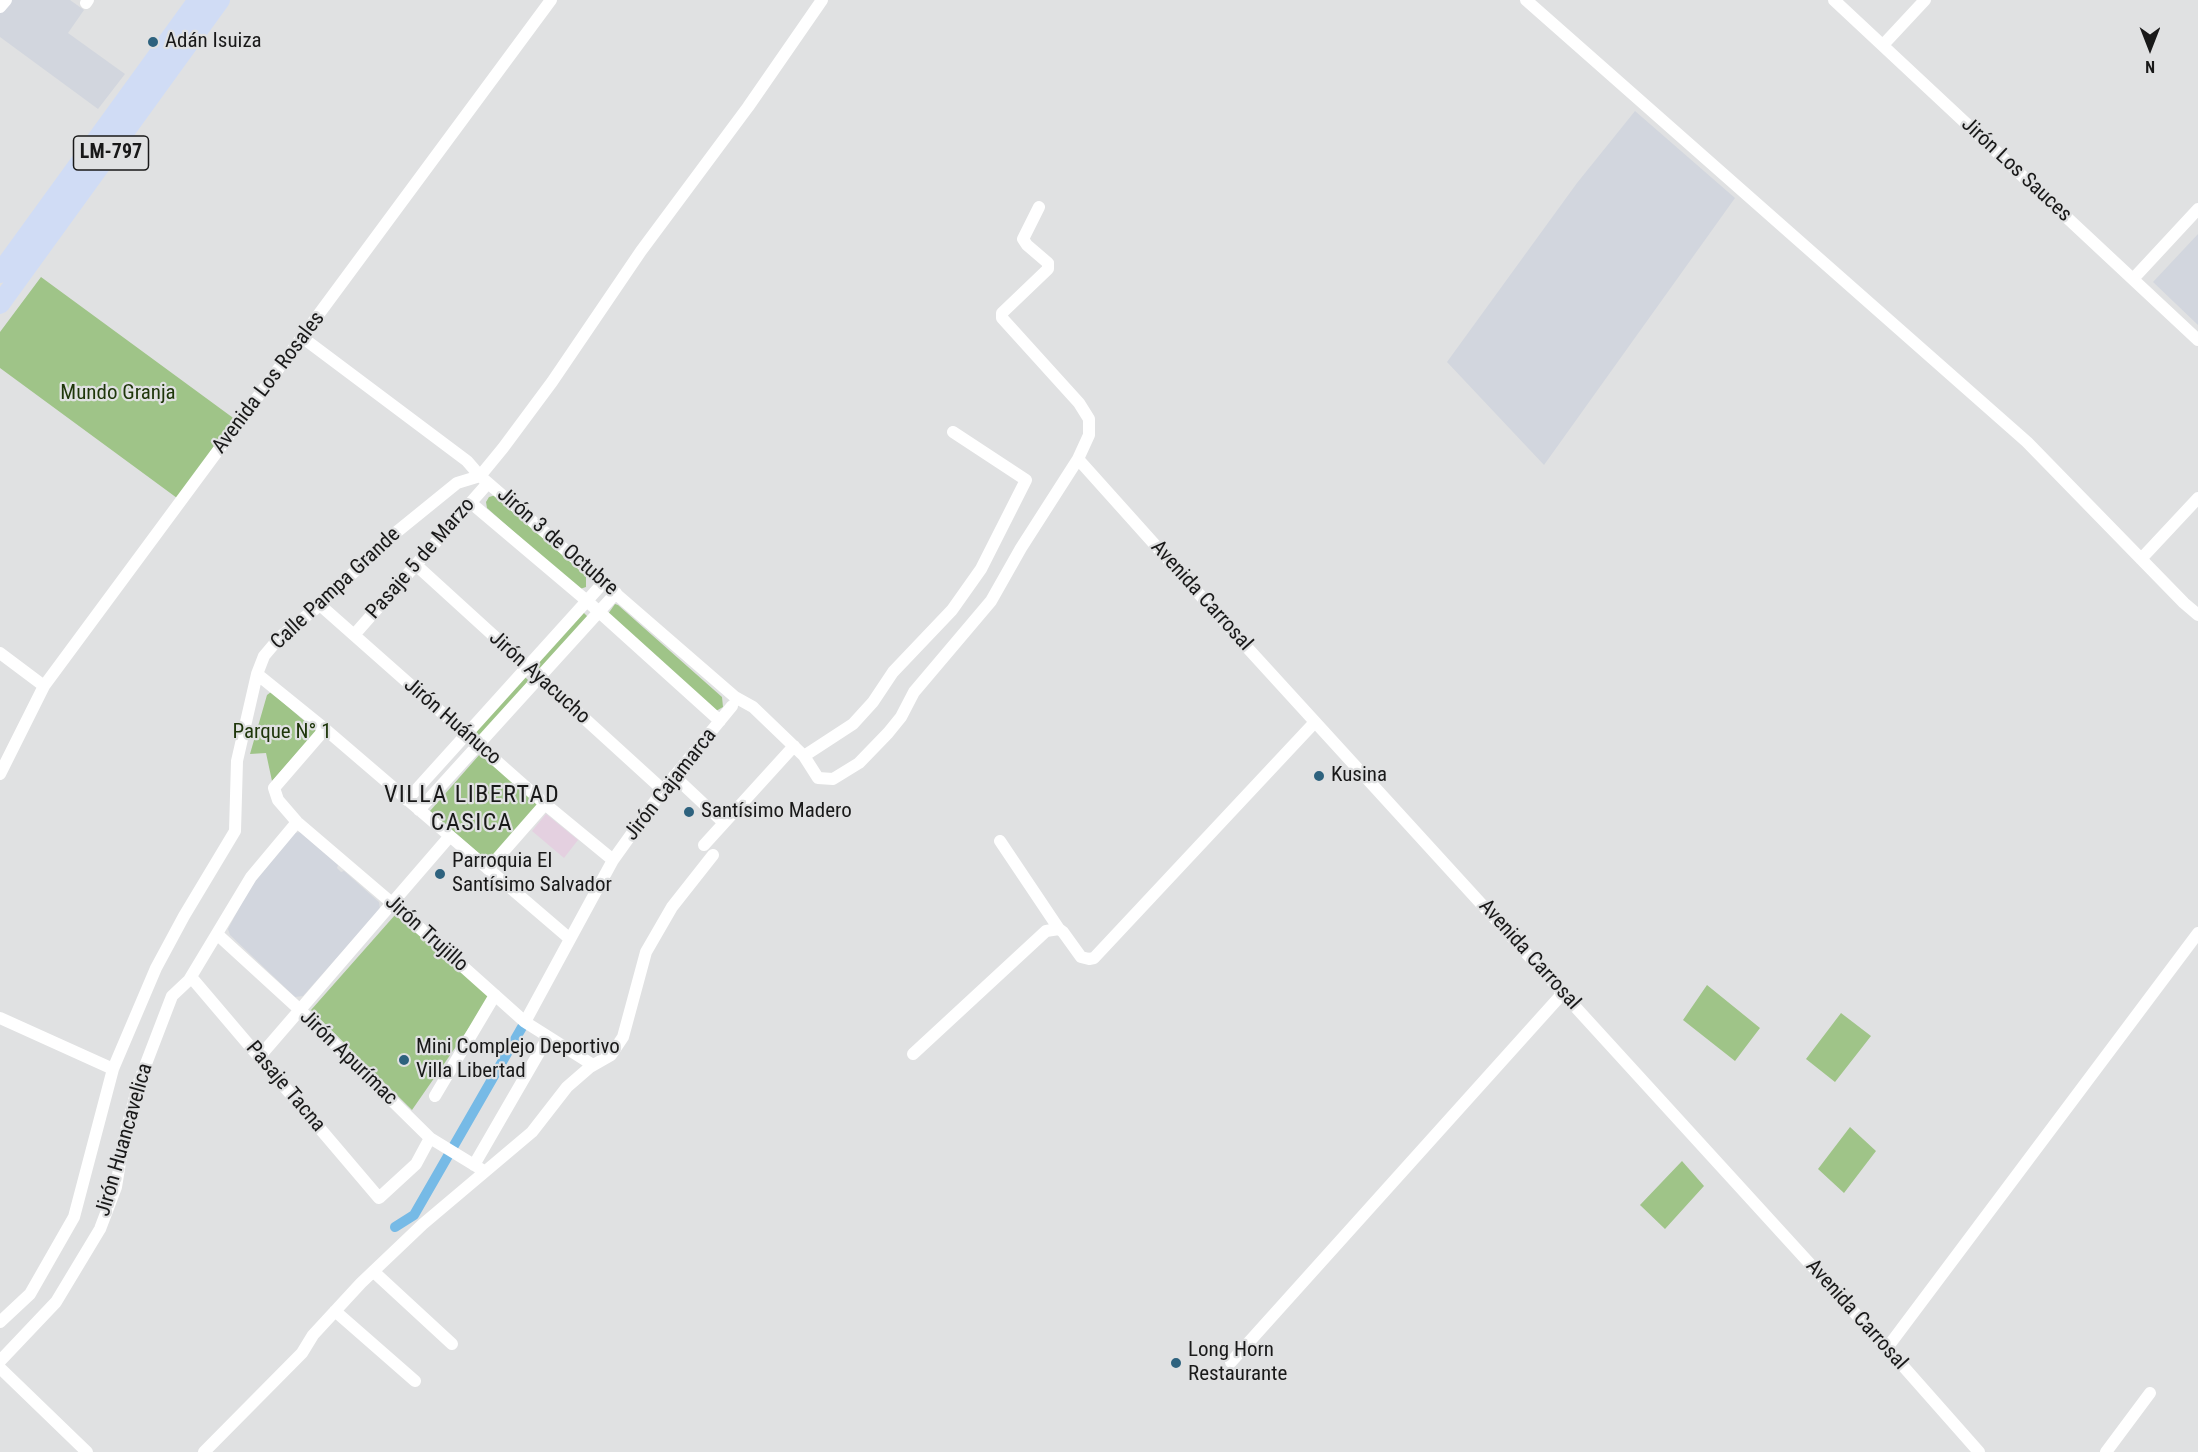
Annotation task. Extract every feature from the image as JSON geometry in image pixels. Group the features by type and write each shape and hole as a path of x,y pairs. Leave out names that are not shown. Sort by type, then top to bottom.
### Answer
{"main road":[{"name":"LM-797","path":"0,273 198,0"},
{"name":"LM-797","path":"0,304 220,0"}],"street":[{"path":"0,7 6,0"},
{"name":"Avenida Los Rosales","path":"0,774 45,686 551,0"},
{"name":"Pasaje 5 de Marzo","path":"354,635 471,503 503,448 552,382 641,251 748,107 822,0"},
{"path":"1526,0 2027,442 2198,615"},
{"name":"Jirón Los Sauces","path":"1834,0 2198,340"},
{"path":"1883,45 1925,0"},
{"path":"1039,207 1023,239 1048,263 1048,269 1002,313 1002,318 1079,404 1089,419 1089,435 1078,459"},
{"path":"2133,279 2198,209"},
{"name":"Jirón 3 de Octubre","path":"303,338 467,461 484,479 735,697 753,707 804,756 818,778 832,779 859,764 888,734 901,717 914,692 991,601 1021,548 1078,459"},
{"path":"804,756 853,724 873,702 893,672 952,610 981,569 1026,480 953,432"},
{"name":"Avenida Carrosal","path":"1078,459 1979,1452"},
{"name":"Calle Pampa Grande","path":"0,1322 30,1294 74,1216 113,1069 156,968 235,831 237,761 257,674 264,656 280,637 320,605 396,532 457,483 484,479"},
{"path":"2141,559 2198,498"},
{"name":"Jirón 3 de Octubre","path":"471,503 587,602 720,721"},
{"name":"Jirón Ayacucho","path":"416,565 663,790"},
{"path":"407,800 603,583"},
{"path":"419,810 616,593"},
{"name":"Jirón Huánuco","path":"320,605 545,804 613,860"},
{"path":"0,653 45,686"},
{"path":"257,674 325,729 570,939"},
{"name":"Jirón Cajamarca","path":"525,1022 613,860 663,790 732,706"},
{"path":"1000,842 1059,929 1081,957 1094,958 1315,722"},
{"name":"Jirón Trujillo","path":"325,729 274,788 278,800 297,822 525,1022 593,1065"},
{"path":"704,845 794,746"},
{"path":"674,776 724,823"},
{"path":"488,869 545,804"},
{"name":"Jirón Huancavelica","path":"0,1361 56,1302 100,1229 117,1187 124,1138 139,1082 172,996 191,977 251,877 297,822"},
{"path":"260,1056 450,836"},
{"path":"204,1452 302,1353 313,1335 335,1311 479,1168 532,1132 567,1087 593,1065 611,1055 623,1037 646,952 672,907 713,855"},
{"path":"913,1054 1046,931 1059,929"},
{"path":"1887,1348 2198,933"},
{"name":"Jirón Apurímac","path":"218,935 300,1010 430,1138 479,1168"},
{"name":"Pasaje Tacna","path":"191,977 379,1198 416,1164 430,1138"},
{"path":"1231,1362 1563,993"},
{"path":"435,1096 495,995"},
{"path":"0,1018 113,1069"},
{"path":"479,1168 548,1037"},
{"path":"374,1272 452,1344"},
{"path":"335,1311 415,1381"},
{"path":"0,1368 87,1452"},
{"path":"2106,1452 2150,1393"}],"shaded area":[{"path":"9,0 70,0 84,10 68,33 125,74 98,109 0,37 0,11"},
{"path":"1635,111 1735,198 1544,465 1447,362 1577,183"},
{"path":"2198,234 2198,325 2153,282"},
{"path":"546,814 578,840 564,858 532,831"},
{"path":"300,832 338,865 337,868 341,872 344,871 379,902 380,909 303,996 295,997 230,935 228,929 249,889 295,833"}],"green space":[{"name":"Mundo Granja","path":"41,277 236,420 177,498 0,368 0,332"},
{"path":"496,495 581,569 586,577 586,587 580,589 576,587 487,508 486,502 489,497"},
{"path":"615,604 722,697 723,707 716,711 608,614"},
{"path":"583,612 588,617 539,671 534,667"},
{"path":"524,676 529,681 480,736 475,731"},
{"name":"Parque N° 1","path":"271,692 316,731 272,781 266,753 250,754 267,695"},
{"path":"480,754 539,805 489,862 430,811"},
{"name":"Mini Complejo Deportivo Villa Libertad","path":"395,915 487,994 489,999 412,1110 311,1010"},
{"path":"1707,985 1760,1028 1735,1061 1683,1020"},
{"path":"1841,1013 1871,1036 1835,1082 1806,1059"},
{"path":"1850,1127 1876,1151 1844,1193 1818,1169"},
{"path":"1682,1161 1704,1186 1665,1229 1640,1205"}],"waterway":[{"path":"395,1227 414,1215 525,1022"}],"place":[{"name":"Adán Isuiza","path":"153,42"},
{"name":"Kusina","path":"1319,776"},
{"name":"Santísimo Madero","path":"689,812"},
{"name":"Parroquia El Santísimo Salvador","path":"440,874"},
{"name":"Mini Complejo Deportivo Villa Libertad","path":"404,1060"},
{"name":"Long Horn Restaurante","path":"1176,1363"}],"district":[{"name":"VILLA LIBERTAD CASICA","path":"472,810"}]}
